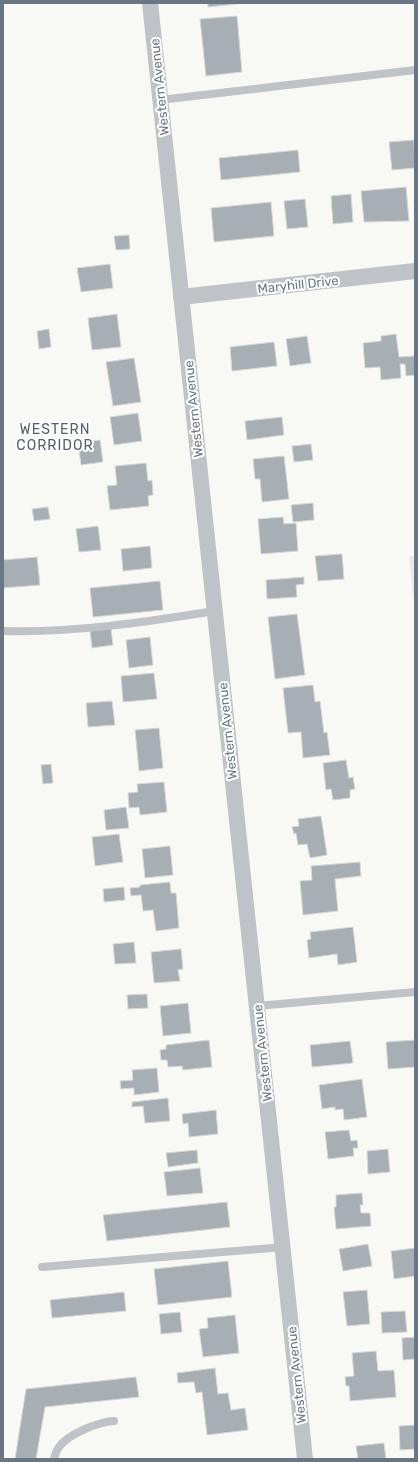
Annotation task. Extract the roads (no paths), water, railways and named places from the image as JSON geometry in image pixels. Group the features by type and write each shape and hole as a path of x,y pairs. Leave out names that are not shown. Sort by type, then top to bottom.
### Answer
{"street":[{"name":"Western Avenue","path":"150,3 305,1459"},
{"name":"Maryhill Drive","path":"181,296 415,271"}],"lane":[{"path":"160,100 415,70"},
{"path":"3,631 46,632 159,620 214,611"},
{"path":"257,1006 415,992"},
{"path":"42,1267 282,1246"},
{"path":"54,1459 59,1447 78,1432 104,1421 114,1421"}],"district":[{"name":"WESTERN CORRIDOR","path":"55,438"}]}
